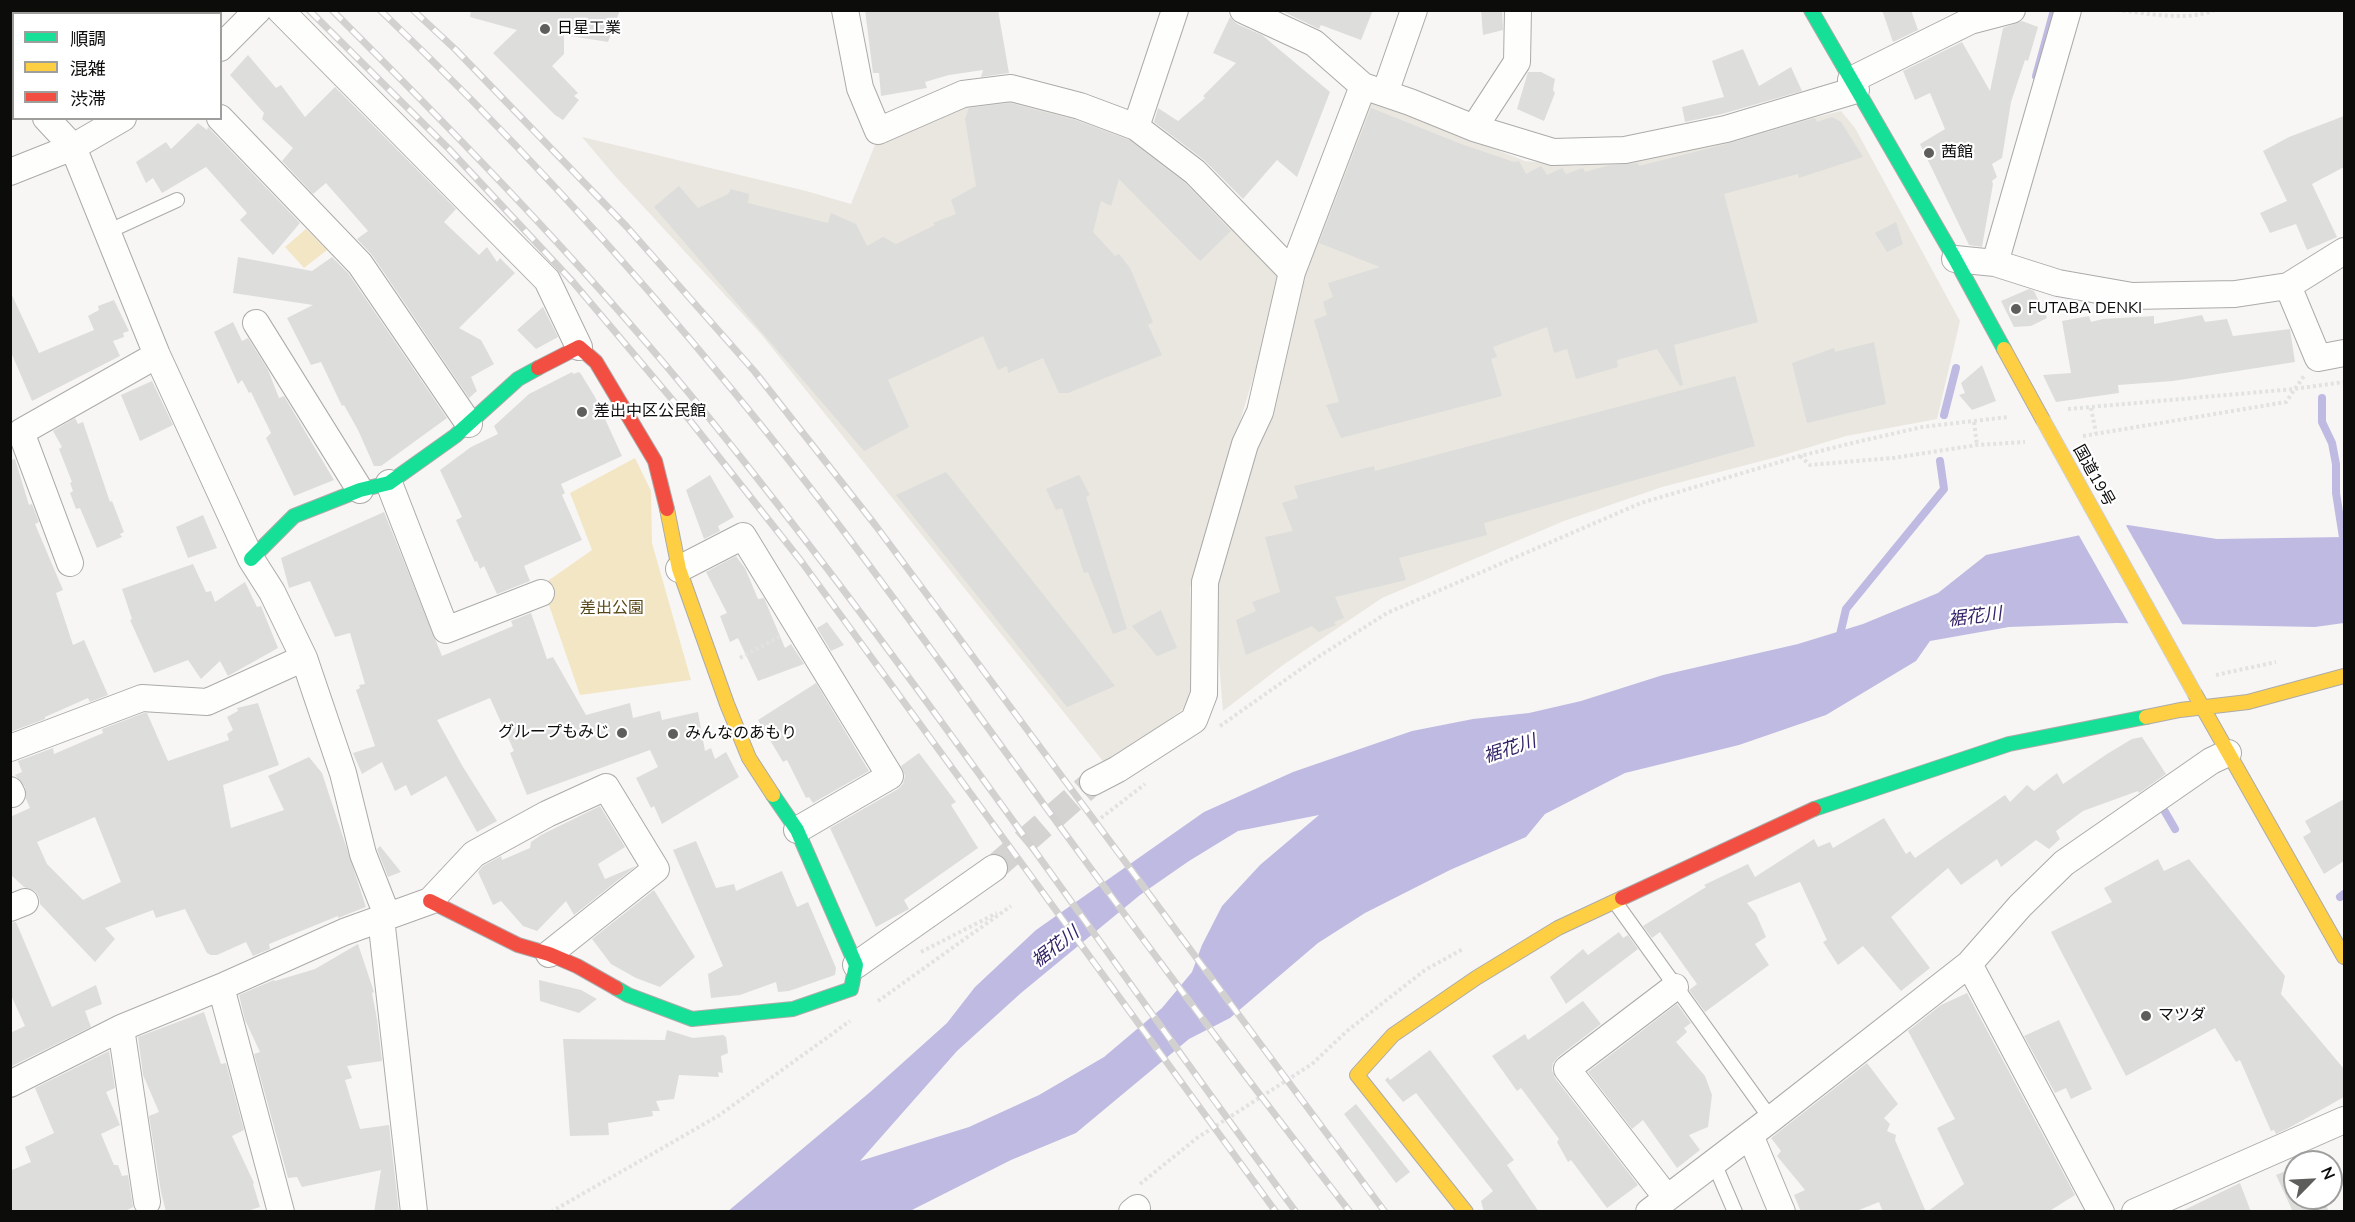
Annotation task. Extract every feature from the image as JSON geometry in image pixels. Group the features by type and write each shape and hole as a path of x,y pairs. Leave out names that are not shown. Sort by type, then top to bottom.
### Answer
{"main road":[{"name":"国道19号","path":"1811,10 1956,259 2203,709 2344,957"},
{"path":"251,559 294,516 360,490 389,483 469,424 518,379 579,347 596,362 655,460 672,528 679,569 749,758 797,830 856,965 851,989 793,1009 692,1019 628,995 577,966 549,954 518,945 430,901"},
{"path":"1466,1212 1357,1075 1393,1035 1476,978 1558,928 1811,810 2009,744 2180,710 2248,702 2344,675"}],"street":[{"path":"222,46 258,10"},
{"path":"280,10 547,280 579,347"},
{"path":"845,10 860,88 878,130 963,94 1011,88 1080,106 1136,127 1195,172 1292,272"},
{"path":"1136,127 1175,10"},
{"path":"1244,10 1314,43 1374,89 1474,128 1553,152 1625,150 1726,129 1853,85 1970,21 2012,10"},
{"path":"1093,782 1118,769 1194,720 1204,694 1205,582 1245,444 1260,412 1292,272 1374,89 1414,10"},
{"path":"1474,128 1517,62 1518,10"},
{"path":"1995,263 2068,11"},
{"path":"48,120 73,147 157,355 251,559 272,592 304,658 343,773 363,854 384,916 414,1212"},
{"path":"10,172 73,147 120,120"},
{"path":"222,120 360,264 469,424"},
{"path":"1956,259 1995,263 2058,283 2132,296 2235,294 2288,286 2344,251"},
{"path":"2288,286 2318,358 2344,353"},
{"path":"256,323 360,490"},
{"path":"70,563 21,432 157,355"},
{"path":"389,483 446,630 541,593"},
{"path":"679,569 743,536 890,776 797,830"},
{"path":"10,748 142,698 207,702 304,658"},
{"path":"1675,987 1567,1069 1658,1205 1969,964 2020,906 2064,863 2211,761 2228,753"},
{"path":"10,1084 121,1028 221,987 344,932 430,901 474,854 548,814 606,787 656,868 549,954"},
{"path":"856,965 994,868"},
{"path":"1969,964 2101,1212"},
{"path":"221,987 281,1212"},
{"path":"121,1028 147,1202"},
{"path":"2135,1212 2344,1120"},
{"path":"1750,1135 1782,1212"}],"lane":[{"path":"107,232 177,201"},
{"path":"1614,900 1771,1119"},
{"path":"1714,1163 1735,1212"}],"path":[{"path":"2117,10 2171,16 2204,15 2215,10"},
{"path":"2068,409 2294,389 2344,382"},
{"path":"2076,437 2286,402 2294,389"},
{"path":"2091,408 2096,433"},
{"path":"1215,729 1318,657 1387,613 1641,503 1800,456 1922,428 2018,416"},
{"path":"1974,422 1977,445"},
{"path":"1800,456 1810,465 1893,458 1977,445 2028,442"},
{"path":"715,671 798,627"},
{"path":"1101,819 1154,777"},
{"path":"870,1007 1011,906 918,954"},
{"path":"550,1212 718,1116 851,1021"},
{"path":"1136,1201 1197,1138 1312,1065 1347,1031"}],"shaded area":[{"path":"1009,92 1155,145 1284,275 1190,588 1193,702 1106,765 761,334 615,176 582,137 851,204 877,140 921,118"},
{"path":"1365,98 1525,161 1576,166 1637,153 1717,142 1841,111 1855,128 1960,321 1937,419 1846,436 1777,457 1662,487 1564,521 1382,598 1283,665 1223,711 1214,599 1305,250"}],"green space":[{"path":"306,229 327,250 304,268 285,247"},
{"name":"差出公園","path":"635,458 651,491 652,543 691,680 580,695 542,585 592,550 570,493"}],"water":[{"name":"裾花川","path":"2128,525 2217,539 2344,537 2344,623 2315,627 2117,623 2009,627 1930,641 1916,661 1826,715 1739,745 1625,773 1545,814 1526,837 1450,870 1365,913 1318,943 1230,1018 1189,1039 1076,1133 1011,1160 910,1211 727,1212 869,1093 947,1023 975,987 1036,930 1204,812 1293,772 1412,731 1473,719 1529,713 1581,701 1663,675 1798,644 1863,624 1938,593 1986,555","holes":["1319,815 1260,865 1222,906 1202,945 1192,972 1162,1008 1104,1057 1039,1095 969,1127 860,1161 957,1051 1021,993 1140,895 1238,831"]}],"pier":[{"path":"2124,522 2184,627 2130,626 2077,532"}],"building":[{"path":"471,10 620,10 608,42 564,35 564,54 552,66 578,93 574,96 579,100 563,120 555,115 493,53 517,30 470,17"},
{"path":"865,10 998,10 1009,73 981,77 983,70 949,75 925,82 927,88 881,96 879,73 873,73"},
{"path":"1280,10 1373,10 1361,40 1321,25 1319,29"},
{"path":"1481,10 1502,10 1503,30 1483,35"},
{"path":"1882,10 1911,10 1918,30 1893,42"},
{"path":"1230,17 1237,24 1262,35 1330,92 1297,177 1277,160 1243,199 1204,160 1154,122 1158,108 1178,121 1205,98 1203,96 1236,63 1213,53"},
{"path":"2022,21 2038,27 2028,61 2025,60 2011,102 2002,158 1992,164 1997,177 1992,181 1982,247 1969,245 1920,144 1945,129 1930,93 1915,100 1903,71 1962,42 1990,91 2003,28"},
{"path":"1743,49 1759,86 1791,67 1802,91 1685,122 1682,107 1724,97 1712,61"},
{"path":"248,55 276,88 281,85 305,117 335,87 456,209 444,222 479,255 487,247 497,262 500,258 515,273 459,328 481,340 494,364 471,377 477,391 469,398 372,255 357,239 368,231 326,183 313,194 282,161 293,148 262,119 264,113 230,75"},
{"path":"1528,72 1541,72 1555,79 1553,90 1555,93 1544,121 1517,109"},
{"path":"1010,103 1075,120 1129,140 1185,183 1231,231 1200,261 1119,179 1111,206 1101,201 1093,232 1115,256 1119,254 1130,268 1153,322 1148,325 1162,355 1068,393 1059,393 1043,358 1008,373 1007,366 998,370 983,336 888,380 909,427 864,451 654,207 679,186 698,208 728,194 731,189 749,194 748,203 828,223 831,213 856,224 867,246 883,237 896,244 935,225 933,223 956,214 951,200 976,186 965,119 969,108"},
{"path":"1371,108 1461,144 1514,162 1519,161 1526,174 1541,166 1547,175 1562,168 1566,174 1583,168 1585,172 1610,165 1638,163 1639,166 1815,118 1817,122 1832,117 1841,122 1863,157 1799,178 1798,174 1724,194 1758,322 1674,345 1683,385 1680,386 1657,349 1617,360 1618,367 1576,379 1567,349 1554,353 1547,327 1493,347 1497,357 1491,359 1502,396 1341,438 1326,405 1339,402 1314,320 1327,315 1323,302 1333,297 1328,283 1380,267 1319,243"},
{"path":"2344,116 2344,167 2312,184 2337,237 2307,250 2296,224 2270,233 2260,213 2287,201 2263,151 2289,137"},
{"path":"198,123 207,130 208,127 300,223 273,255 240,220 247,213 206,167 162,193 153,178 146,183 136,162 166,142 171,149"},
{"path":"1896,222 1903,244 1887,252 1875,233"},
{"path":"238,257 312,271 332,257 348,273 447,418 381,466 374,466 358,430 344,405 342,406 321,362 311,365 287,318 313,305 233,293"},
{"path":"2029,289 2034,291 2047,318 2031,326 2014,327 2001,301"},
{"path":"10,291 39,353 94,330 88,316 99,310 98,306 114,300 129,331 123,333 124,337 113,341 120,356 32,401 10,350"},
{"path":"543,307 558,337 536,349 517,330"},
{"path":"2202,315 2205,322 2227,319 2233,336 2290,329 2295,362 2173,381 2118,385 2119,393 2056,402 2043,375 2071,373 2062,321 2089,316 2091,322 2103,319 2154,316 2154,324"},
{"path":"233,322 242,341 248,338 268,370 279,398 284,396 334,480 294,496 266,438 271,433 251,392 249,393 242,380 238,384 214,332"},
{"path":"1874,342 1886,404 1807,423 1792,363 1834,348 1835,352"},
{"path":"1982,365 1996,401 1972,410 1959,395 1965,393 1961,383"},
{"path":"572,372 581,374 595,397 622,456 561,484 565,493 562,495 582,540 524,566 530,581 497,594 484,566 480,569 477,561 475,562 456,520 462,517 440,470 471,447 498,434 494,426 529,394"},
{"path":"1735,376 1755,446 1484,523 1487,535 1399,558 1406,580 1335,597 1344,618 1334,622 1336,625 1319,632 1312,626 1246,655 1236,620 1256,611 1252,602 1280,592 1265,537 1293,531 1282,503 1298,498 1294,486 1374,466 1375,471"},
{"path":"152,381 173,425 140,441 121,395"},
{"path":"75,418 78,424 83,422 110,502 112,501 124,532 120,534 122,537 97,548 80,508 76,509 70,493 73,491 70,483 72,482 59,449 62,447 53,431"},
{"path":"15,459 29,505 32,504 39,522 35,524 63,590 56,593 73,645 84,640 108,695 90,702 88,698 45,719 10,732 10,460"},
{"path":"946,472 1115,686 1067,707 896,495"},
{"path":"710,475 734,517 718,526 720,531 704,539 686,490"},
{"path":"1079,475 1090,495 1086,497 1127,629 1113,634 1088,572 1084,573 1062,508 1056,510 1046,489"},
{"path":"384,512 442,656 513,626 511,621 531,613 547,659 553,657 586,715 630,703 633,718 660,711 662,720 698,712 705,751 711,748 715,759 726,752 739,777 662,824 654,806 651,808 636,778 658,767 650,750 527,795 510,753 514,751 490,698 437,720 497,821 477,832 446,776 411,796 406,785 395,791 382,762 362,774 353,753 375,746 356,690 360,688 359,685 365,684 350,633 335,637 310,581 289,588 281,558"},
{"path":"203,515 217,548 188,558 176,527"},
{"path":"736,556 745,568 758,599 764,598 785,648 791,644 804,664 758,681 738,638 730,642 720,616 727,613 706,572"},
{"path":"193,564 206,592 211,591 215,602 245,582 257,607 261,606 278,648 228,676 220,661 201,679 188,660 154,673 130,620 132,619 122,589"},
{"path":"1161,610 1177,648 1157,656 1132,626"},
{"path":"827,622 844,645 831,651 817,628"},
{"path":"816,683 869,771 813,803 809,797 806,798 787,760 783,762 758,720"},
{"path":"258,703 279,765 223,785 231,828 284,810 268,776 309,757 322,773 366,907 269,944 270,949 253,956 246,942 217,955 211,955 207,953 185,909 156,918 153,910 105,928 115,939 95,962 40,904 35,891 24,887 10,874 10,817 30,808 26,799 25,787 15,775 22,772 18,761 53,748 54,754 103,733 102,729 147,713 168,761 229,740 227,734 233,730 227,717 238,711 237,708","holes":["95,817 121,882 83,900 47,864 37,842"]},
{"path":"2142,737 2166,774 2139,793 2138,791 2083,811 2056,831 2060,839 2049,849 2036,840 2001,867 1997,859 1961,885 1948,868 1891,917 1930,968 1901,991 1863,946 1838,965 1823,942 1827,940 1800,882 1747,903 1756,914 1766,937 1755,944 1769,965 1705,1012 1689,990 1697,984 1660,932 1652,938 1643,926 1706,887 1704,885 1748,864 1755,877 1814,839 1818,847 1830,842 1833,848 1884,818 1906,854 1910,851 1915,858 2005,795 2010,802 2027,785 2034,791 2057,773 2063,784 2132,739"},
{"path":"919,753 956,802 951,805 978,848 904,900 909,909 876,927 830,828 898,789 903,784 905,776 901,766"},
{"path":"2344,799 2344,861 2324,874 2303,837 2311,832 2305,821"},
{"path":"600,806 625,847 598,864 605,879 636,866 574,915 566,901 537,931 523,926 501,901 493,905 478,872 483,866 501,856 502,860 530,848 531,842 541,835"},
{"path":"696,841 716,888 734,884 736,891 782,871 797,907 808,902 836,968 835,975 789,991 778,992 776,982 740,995 711,998 708,974 723,966 673,850"},
{"path":"380,846 401,872 388,877 377,849"},
{"path":"2158,859 2164,871 2189,859 2285,976 2281,994 2344,1069 2344,1097 2276,1134 2274,1130 2271,1131 2240,1060 2236,1062 2215,1028 2126,1076 2051,932 2112,902 2104,888"},
{"path":"654,890 695,957 660,987 636,978 611,964 592,939"},
{"path":"16,922 52,1007 96,985 102,1004 85,1011 91,1027 10,1067 10,1033 25,1026 10,993 10,923"},
{"path":"1619,932 1623,938 1628,935 1638,949 1566,1004 1550,977 1583,949 1588,955"},
{"path":"358,944 374,992 372,993 382,1061 347,1066 352,1078 345,1080 360,1129 389,1125 399,1212 374,1212 381,1170 302,1187 297,1177 288,1178 254,1054 260,1052 245,1020 239,995 274,980 315,969"},
{"path":"539,980 581,990 597,999 579,1013 540,1001"},
{"path":"1967,993 2075,1195 2048,1212 1927,1212 1964,1184 1937,1128 1955,1119 1908,1031 1941,1005"},
{"path":"1583,1001 1601,1024 1558,1057 1553,1063 1552,1070 1555,1078 1638,1185 1607,1208 1571,1160 1568,1162 1557,1142 1559,1139 1521,1088 1517,1091 1492,1056 1525,1034 1528,1040"},
{"path":"1677,1004 1691,1023 1684,1028 1687,1032 1676,1042 1705,1076 1712,1095 1708,1127 1689,1135 1700,1150 1677,1168 1643,1120 1632,1129 1588,1072"},
{"path":"204,1012 221,1064 226,1063 244,1130 232,1136 254,1183 260,1207 244,1212 166,1212 161,1192 149,1116 159,1112 143,1075 138,1037"},
{"path":"2059,1020 2092,1089 2071,1099 2066,1088 2055,1093 2024,1036"},
{"path":"667,1030 693,1038 723,1035 726,1037 728,1053 721,1056 723,1073 718,1072 719,1077 679,1075 674,1099 656,1101 660,1111 652,1111 653,1116 608,1123 609,1135 570,1136 563,1039 665,1040"},
{"path":"1430,1050 1514,1160 1507,1165 1539,1212 1484,1212 1481,1201 1493,1191 1416,1093 1403,1102 1385,1080 1388,1077 1390,1080"},
{"path":"109,1051 115,1088 106,1092 120,1125 101,1134 114,1165 118,1165 122,1176 128,1175 133,1207 124,1212 10,1212 10,1171 31,1162 25,1147 54,1133 35,1088"},
{"path":"1867,1063 1898,1104 1884,1118 1890,1124 1887,1131 1896,1135 1895,1140 1926,1212 1883,1212 1879,1202 1854,1212 1801,1212 1794,1195 1805,1190 1777,1156 1781,1151 1771,1138"},
{"path":"1356,1104 1410,1172 1396,1183 1344,1114"},
{"path":"2283,1172 2283,1190 2276,1175"},
{"path":"2240,1183 2251,1212 2180,1212"},
{"path":"2292,1210 2328,1210 2329,1212 2293,1212"}],"waterway":[{"path":"2036,76 2054,10"},
{"path":"1944,415 1956,368"},
{"path":"2322,398 2322,422 2332,443 2336,464 2336,493 2344,544"},
{"path":"1839,639 1846,609 1944,489 1940,461"},
{"path":"2164,810 2175,829"},
{"path":"2340,897 2344,894"}],"tunnel":[{"path":"994,868 1093,782"}],"railway":[{"path":"309,10 449,149 573,282 692,423 801,561 1276,1212"},
{"path":"332,10 524,207 617,309 706,414 783,511 932,709 1296,1212"},
{"path":"380,10 473,101 607,244 774,442 891,595 1194,1008 1350,1212"},
{"path":"413,10 456,50 627,227 755,372 876,526 1385,1212"}],"traffic: fast":[{"path":"1811,10 1955,259 2004,349"},
{"path":"251,559 294,516 360,490 389,483 455,436 518,379 538,368"},
{"path":"1814,809 2009,744 2146,717"},
{"path":"616,988 628,995 692,1019 793,1009 851,989 856,965 797,830 773,795"}],"traffic: slow":[{"path":"2004,349 2043,420"},
{"path":"2043,420 2195,694"},
{"path":"667,509 679,569 727,704 749,758 773,795"},
{"path":"2146,717 2180,710 2248,702 2344,676"},
{"path":"2195,694 2344,957"},
{"path":"1466,1212 1357,1075 1393,1035 1476,978 1558,928 1622,898"}],"traffic: jam":[{"path":"538,368 579,347 596,362 655,461 667,509"},
{"path":"1622,898 1814,809"},
{"path":"430,901 518,945 549,954 577,966 616,988"}],"place":[{"name":"日星工業","path":"545,29"},
{"name":"茜館","path":"1929,153"},
{"name":"FUTABA DENKI","path":"2016,309"},
{"name":"差出中区公民館","path":"582,412"},
{"name":"グループもみじ","path":"622,733"},
{"name":"みんなのあもり","path":"673,734"},
{"name":"マツダ","path":"2146,1016"}]}
